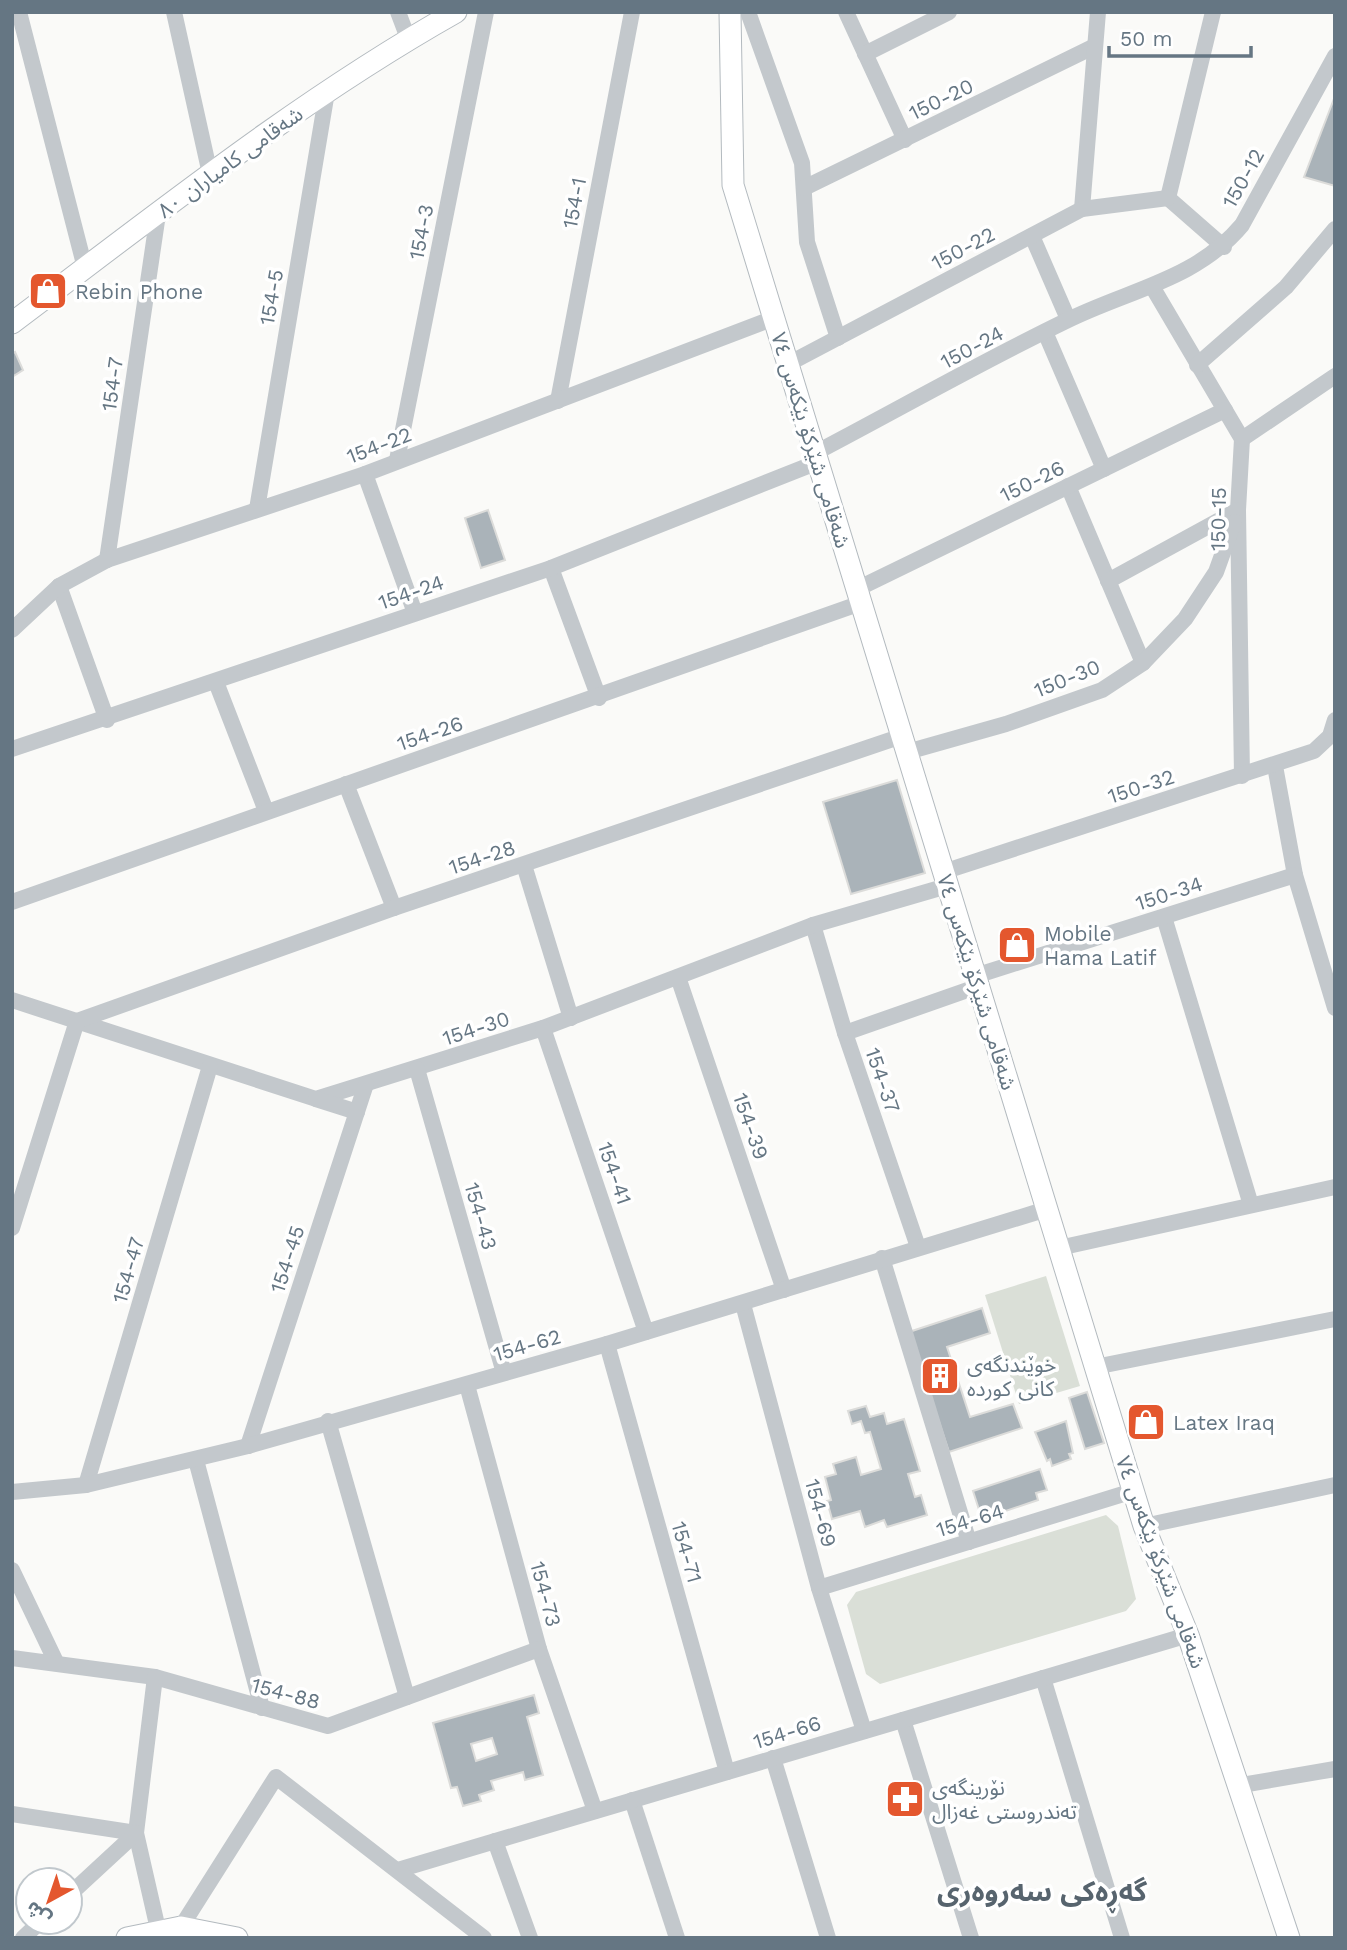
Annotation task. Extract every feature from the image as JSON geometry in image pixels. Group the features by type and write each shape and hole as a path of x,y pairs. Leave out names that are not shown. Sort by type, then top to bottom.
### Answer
{"street":[{"path":"19,12 85,268"},
{"path":"174,12 210,174"},
{"path":"398,12 408,41"},
{"name":"شەقامی کامیاران ٨٠","path":"12,323 210,174 327,92 456,12"},
{"name":"154-3","path":"397,460 486,12"},
{"name":"154-1","path":"558,401 632,12"},
{"name":"شەقامی شێرکۆ بێکەس ٧٤","path":"730,12 733,185 1144,1526 1188,1635 1289,1938"},
{"path":"748,12 802,163 807,242 838,338"},
{"path":"846,12 905,140"},
{"path":"865,54 948,12"},
{"path":"1082,209 1098,12"},
{"path":"1213,12 1168,198 1224,247"},
{"name":"150-20","path":"804,188 1095,46"},
{"name":"150-12","path":"1153,288 1224,247 1242,225 1335,56"},
{"name":"154-5","path":"257,509 327,92"},
{"name":"150-22","path":"788,364 1082,209 1168,198"},
{"name":"154-7","path":"107,560 158,214"},
{"path":"1197,365 1286,287 1335,229"},
{"path":"1032,236 1068,319"},
{"path":"1153,288 1241,439 1335,376"},
{"name":"150-24","path":"817,457 1068,319 1153,288"},
{"name":"154-22","path":"12,630 59,586 107,560 365,474 774,318"},
{"path":"1045,332 1104,469"},
{"name":"150-26","path":"859,596 1068,486 1225,411"},
{"name":"150-15","path":"1241,439 1238,510 1242,776"},
{"name":"154-24","path":"12,750 551,568 817,457"},
{"path":"365,474 415,612"},
{"path":"1068,486 1143,663"},
{"path":"1108,581 1238,510"},
{"name":"150-30","path":"904,744 1006,724 1102,690 1143,663 1185,619 1216,572 1238,510"},
{"path":"551,568 599,698"},
{"path":"59,586 107,720"},
{"name":"154-26","path":"12,902 266,811 599,698 859,596"},
{"path":"216,682 266,811"},
{"name":"150-32","path":"945,879 1275,766 1323,745 1334,729 1335,720"},
{"name":"154-28","path":"77,1021 394,908 904,744"},
{"path":"1275,766 1295,875 1335,1008"},
{"path":"345,784 394,908"},
{"path":"524,865 571,1018"},
{"name":"150-34","path":"845,1032 977,981 1295,875"},
{"name":"154-30","path":"316,1099 543,1028 813,925 945,879"},
{"path":"1164,917 1251,1205"},
{"name":"154-37","path":"813,925 845,1032 918,1247"},
{"name":"154-39","path":"678,977 784,1290"},
{"path":"12,1000 357,1112"},
{"path":"12,1228 77,1021"},
{"name":"154-41","path":"543,1028 646,1332"},
{"name":"154-47","path":"86,1485 210,1066"},
{"name":"154-43","path":"417,1069 505,1374"},
{"name":"154-45","path":"248,1446 366,1084"},
{"path":"1059,1248 1335,1187"},
{"name":"154-62","path":"12,1492 86,1485 248,1446 743,1304 882,1258 1047,1209"},
{"path":"882,1258 969,1542"},
{"name":"154-69","path":"743,1304 820,1588 864,1731"},
{"path":"1095,1367 1335,1319"},
{"name":"154-71","path":"607,1344 727,1772"},
{"name":"154-73","path":"467,1385 539,1649 595,1811"},
{"path":"328,1422 407,1696"},
{"path":"196,1460 262,1709"},
{"path":"1144,1526 1335,1485"},
{"name":"154-64","path":"820,1588 1133,1491"},
{"path":"12,1570 56,1662"},
{"name":"154-66","path":"398,1870 1188,1635"},
{"name":"154-88","path":"12,1658 155,1677 328,1726 539,1649"},
{"path":"155,1677 136,1833 160,1934"},
{"path":"1043,1678 1122,1938"},
{"path":"903,1720 971,1938"},
{"path":"773,1758 828,1938"},
{"path":"1237,1786 1335,1769"},
{"path":"181,1927 276,1777 484,1938"},
{"path":"632,1800 677,1938"},
{"path":"12,1814 136,1833"},
{"path":"84,1881 136,1833"},
{"path":"495,1841 530,1938"},
{"path":"127,1938 160,1934 181,1927 237,1938"}],"shaded area":[{"path":"1046,1276 1080,1386 1019,1404 985,1295"},
{"path":"1106,1515 1118,1526 1136,1599 1126,1611 880,1684 866,1674 847,1605 856,1592"}],"building":[{"path":"1335,96 1335,186 1304,177"},
{"path":"15,352 23,370 12,377 12,354"},
{"path":"488,510 505,560 481,568 465,518"},
{"path":"897,780 925,873 851,894 823,802"},
{"name":"خوێندنگەی کانی کوردە","path":"982,1308 990,1333 947,1347 970,1417 1013,1404 1022,1428 949,1452 909,1332"},
{"path":"1087,1392 1104,1443 1085,1449 1069,1398"},
{"path":"866,1406 870,1417 884,1413 887,1424 904,1419 920,1471 908,1474 915,1497 921,1495 927,1515 887,1527 884,1520 865,1527 860,1511 832,1519 827,1501 831,1500 825,1477 836,1474 833,1464 856,1457 861,1475 881,1469 870,1432 865,1433 861,1421 852,1424 848,1411"},
{"path":"1066,1421 1073,1453 1069,1454 1071,1459 1052,1466 1050,1459 1047,1461 1035,1432"},
{"path":"1040,1469 1047,1490 1036,1493 1038,1500 982,1519 973,1491"},
{"path":"534,1695 539,1713 527,1717 543,1775 525,1780 523,1772 491,1781 494,1790 479,1795 481,1801 463,1806 457,1787 451,1788 433,1723","holes":["492,1738 497,1754 476,1761 471,1744"]}],"place":[{"name":"Rebin Phone","path":"48,291"},
{"name":"Mobile Hama Latif","path":"1017,945"},
{"name":"خوێندنگەی کانی کوردە","path":"940,1376"},
{"name":"Latex Iraq","path":"1146,1422"},
{"name":"نۆرینگەی تەندروستی غەزال","path":"905,1799"}],"district":[{"name":"گەڕەکی سەروەری","path":"1042,1891"}]}
